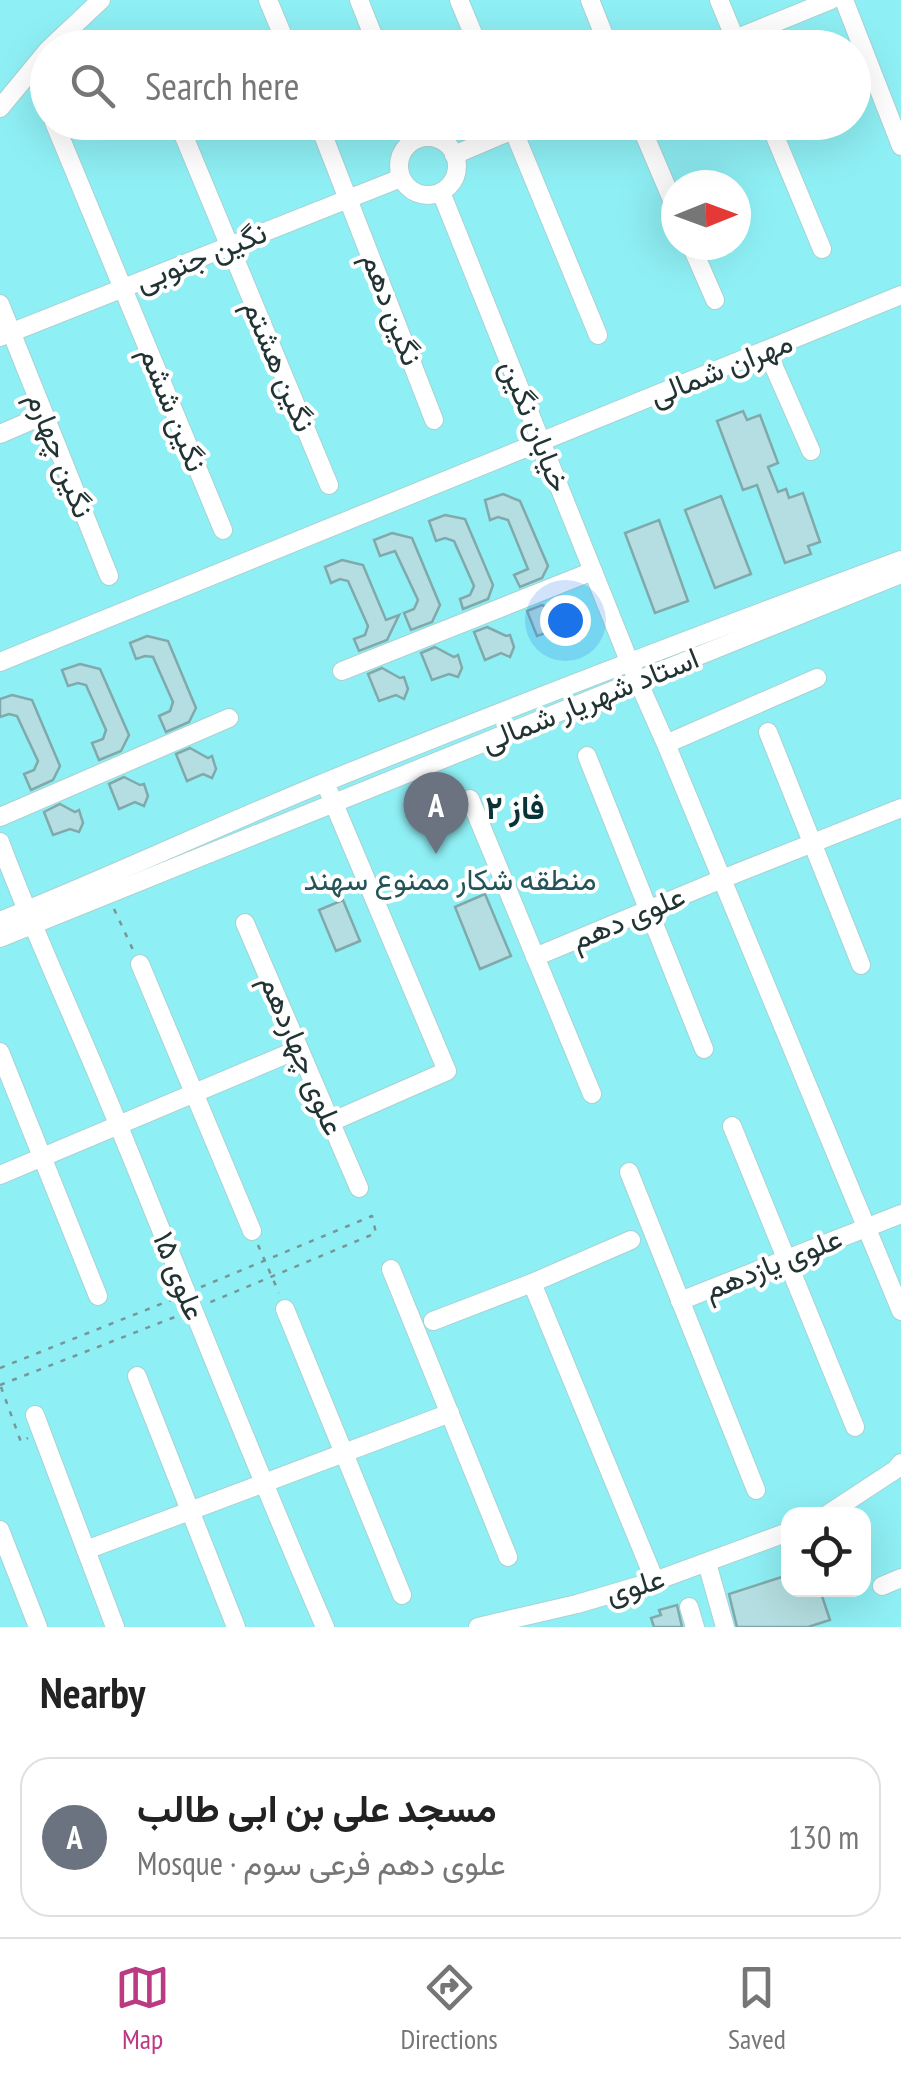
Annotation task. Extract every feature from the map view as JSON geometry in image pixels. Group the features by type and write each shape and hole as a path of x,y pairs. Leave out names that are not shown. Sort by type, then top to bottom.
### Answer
{"street":[{"path":"70,30 102,0"},
{"path":"268,0 280,30"},
{"path":"359,0 371,30"},
{"path":"460,0 472,30"},
{"path":"590,0 601,30"},
{"path":"719,0 731,30"},
{"path":"765,30 831,0"},
{"path":"844,0 856,30"},
{"path":"871,69 901,146"},
{"path":"0,108 30,72"},
{"name":"نگین ششم","path":"61,140 223,530"},
{"name":"نگین هشتم","path":"185,140 328,485"},
{"name":"نگین دهم","path":"325,140 434,420"},
{"path":"408,140 399,169 411,190 426,195 448,187 456,172 450,147 438,140"},
{"path":"454,155 484,140"},
{"path":"518,140 598,335"},
{"path":"647,140 661,174"},
{"path":"777,140 822,248"},
{"name":"نگین جنوبی","path":"6,335 402,178"},
{"name":"خیابان نگین","path":"441,192 629,661 901,1311"},
{"path":"698,260 715,300"},
{"name":"مهران شمالی","path":"0,662 901,295"},
{"name":"نگین چهارم","path":"0,304 6,335 44,416 108,576"},
{"path":"767,351 811,451"},
{"path":"0,434 44,416"},
{"name":"استاد شهریار شمالی","path":"0,938 31,918 325,782 629,661 901,560"},
{"path":"342,671 593,571"},
{"name":"استاد شهریار شمالی","path":"0,921 31,918 107,894 901,574"},
{"path":"666,744 817,678"},
{"path":"0,817 229,718"},
{"path":"768,732 861,965"},
{"path":"586,756 704,1049"},
{"path":"325,782 447,1071 331,1122"},
{"path":"470,799 592,1094"},
{"name":"علوی دهم","path":"535,957 901,808"},
{"name":"علوی ۱۵","path":"0,842 5,871 31,918 262,1484 325,1627"},
{"name":"علوی چهاردهم","path":"246,923 359,1188"},
{"path":"140,964 252,1231"},
{"path":"0,1175 299,1049"},
{"path":"0,1052 98,1296"},
{"path":"732,1126 856,1428"},
{"path":"629,1172 756,1490"},
{"name":"علوی یازدهم","path":"680,1301 901,1214"},
{"path":"433,1322 631,1240"},
{"path":"391,1269 508,1557"},
{"path":"532,1283 655,1581"},
{"path":"285,1308 402,1595"},
{"path":"138,1376 236,1627"},
{"path":"86,1550 450,1413"},
{"path":"38,1423 115,1627"},
{"path":"839,1507 901,1463"},
{"path":"0,1530 38,1627"},
{"name":"علوی","path":"478,1627 555,1618 781,1535"},
{"path":"707,1563 726,1627"},
{"path":"882,1586 901,1578"},
{"path":"689,1607 695,1627"}],"path":[{"path":"107,894 140,964"},
{"path":"252,1231 285,1308"},
{"path":"0,1386 20,1442 38,1423"}],"green space":[{"name":"منطقه شکار ممنوع سهند","path":"0,0 901,0 901,1627 0,1627"}],"building":[{"path":"743,411 747,420 760,415 778,463 768,467 778,492 786,489 789,498 803,493 820,542 808,546 811,554 785,563 757,485 743,490 717,421"},
{"path":"503,494 520,501 548,566 542,578 520,587 514,575 528,569 508,520 490,520 485,500"},
{"path":"721,496 751,574 715,588 685,510"},
{"path":"445,515 465,519 493,585 488,599 463,609 460,599 470,595 474,586 454,541 436,541 429,521"},
{"path":"659,520 688,601 655,613 625,533"},
{"path":"392,533 412,538 440,605 432,622 411,630 404,613 414,609 418,600 395,551 380,556 374,540"},
{"path":"342,560 363,565 386,620 399,615 387,640 359,651 354,639 365,635 368,626 348,581 331,583 325,567"},
{"path":"542,605 563,612 567,624 563,634 554,630 537,636 527,611"},
{"path":"487,627 510,635 514,647 510,657 501,653 485,660 474,632"},
{"path":"147,636 168,641 196,708 189,722 166,732 159,716 170,711 173,702 153,657 136,659 130,643"},
{"path":"435,647 454,657 458,655 462,668 458,677 449,674 432,680 421,653"},
{"path":"80,664 100,669 129,735 121,751 99,760 92,743 103,739 106,730 86,685 68,686 62,670"},
{"path":"382,668 404,677 408,689 404,699 396,695 379,701 368,674"},
{"path":"12,695 32,700 60,766 53,780 31,790 24,774 34,770 38,761 17,716 0,717 0,699"},
{"path":"190,748 208,758 212,756 216,769 212,778 203,774 187,781 176,754"},
{"path":"124,777 144,784 148,796 144,806 135,802 119,809 109,784"},
{"path":"60,804 75,812 79,810 83,823 79,832 70,829 53,835 44,812"},
{"path":"485,894 511,956 480,969 455,907"},
{"path":"343,900 360,941 336,951 319,910"},
{"path":"781,1577 781,1597 822,1597 830,1620 808,1627 737,1627 729,1594"},
{"path":"677,1605 682,1627 654,1627 651,1618 661,1615 659,1610"}],"place":[{"name":"مسجد علی بن ابی طالب","path":"436,854"}],"district":[{"name":"فاز ۲","path":"515,808"}]}
